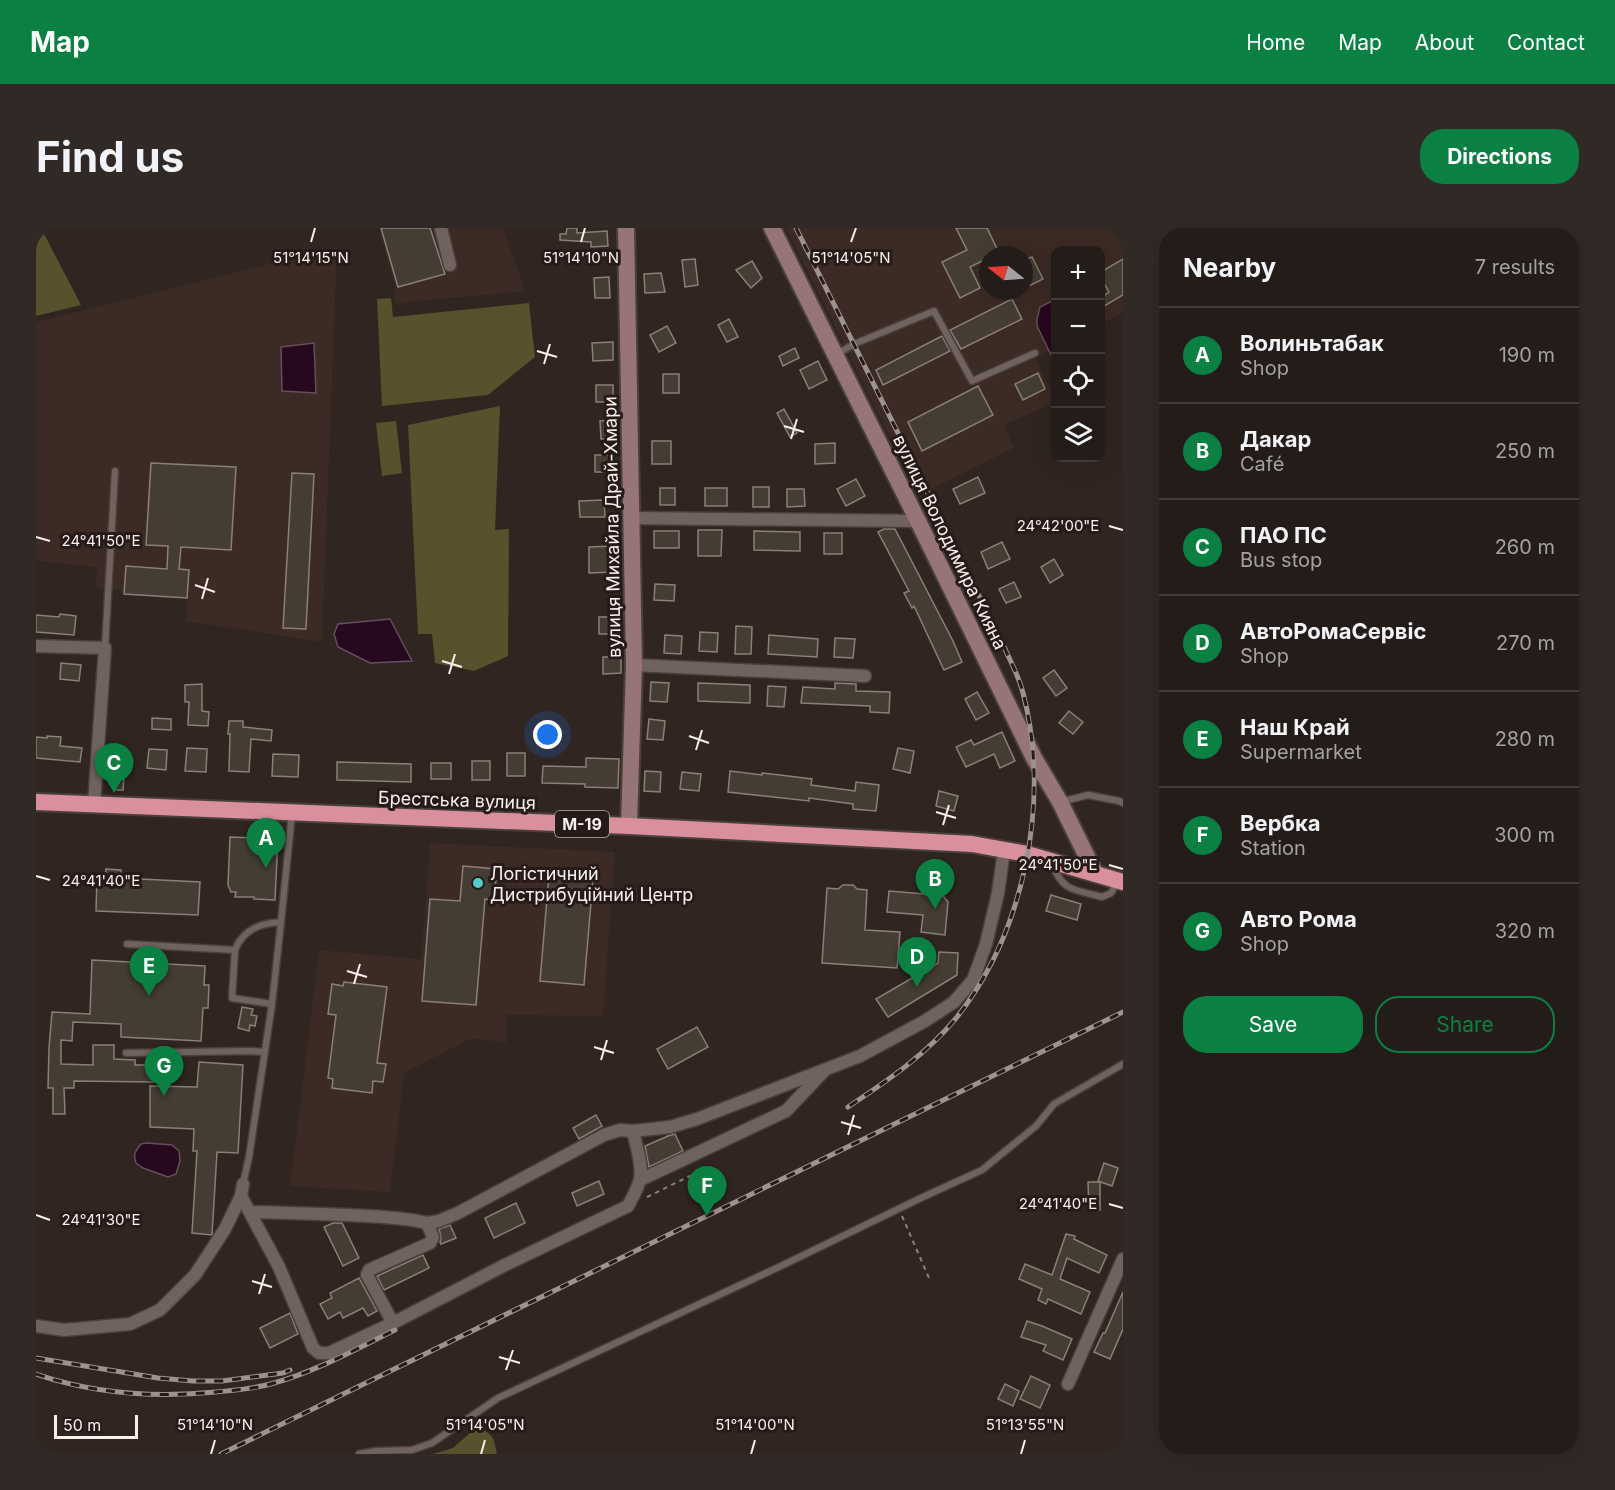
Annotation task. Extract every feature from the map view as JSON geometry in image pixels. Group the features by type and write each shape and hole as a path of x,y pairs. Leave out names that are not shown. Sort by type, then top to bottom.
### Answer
{"highway":[{"name":"Брестська вулиця","path":"36,802 629,826 972,844 1050,860 1121,882"}],"main road":[{"name":"вулиця Михайла Драй-Хмари","path":"626,228 634,665 629,826"},
{"name":"вулиця Володимира Кияна","path":"772,228 1034,758 1060,802 1095,873"}],"street":[{"path":"441,228 450,265"},
{"path":"632,518 918,520"},
{"path":"36,646 105,648 94,804"},
{"path":"634,665 865,676"},
{"path":"250,1212 386,1217 427,1223 439,1221 604,1135 620,1130 670,1127 697,1119 860,1056 939,1012 954,1002 973,981 986,944 998,893 1004,850"},
{"path":"640,1180 786,1111 826,1069"},
{"path":"242,1190 250,1212 279,1267 313,1348 319,1353 328,1353 628,1206 640,1180 633,1131"},
{"path":"36,1326 64,1330 130,1324 160,1310 195,1275 225,1229 242,1190"},
{"path":"393,1323 367,1275 369,1270 430,1243 433,1238 427,1223"},
{"path":"1068,1384 1123,1259"}],"lane":[{"path":"836,355 854,344 934,311 972,381 1035,353"},
{"path":"105,648 115,471"},
{"path":"1060,802 1088,795 1123,803"},
{"path":"242,1190 272,1004 292,812"},
{"path":"1050,860 1057,877 1066,887 1102,897 1111,893 1121,882"},
{"path":"272,1004 232,998 236,950 237,944 257,926 268,922 281,922"},
{"path":"127,944 236,950"},
{"path":"126,1053 265,1052"},
{"path":"359,1454 412,1450 432,1443 498,1398 982,1170 1036,1126 1054,1104 1123,1064"}],"path":[{"path":"628,1206 690,1176 704,1209"},
{"path":"898,1208 929,1278"}],"shaded area":[{"path":"36,228 41,228 81,305 36,316"},
{"path":"379,228 503,228 525,291 395,303 395,286"},
{"path":"786,228 1123,228 1123,312 1105,322 1105,246 1051,246 1051,349 1036,358 1051,393 1051,404 1004,425 1014,448 919,495"},
{"path":"337,247 322,642 186,621 187,598 124,594 124,591 96,588 97,567 36,561 36,322"},
{"path":"391,298 393,317 529,303 535,357 488,395 382,406 377,299"},
{"path":"1051,302 1051,355 1037,326 1040,307"},
{"path":"314,343 316,393 282,391 281,347"},
{"path":"500,406 495,530 509,529 508,656 474,671 435,663 432,634 418,634 408,425"},
{"path":"396,421 402,473 382,476 376,423"},
{"path":"390,619 412,661 370,663 338,647 334,634 338,624"},
{"path":"430,843 615,852 603,1016 506,1015 506,1043 472,1038 404,1073 390,1192 290,1186 319,950 421,959"},
{"path":"141,1144 172,1145 179,1151 180,1161 176,1174 168,1177 136,1163 136,1151"},
{"path":"479,1429 488,1433 492,1438 497,1454 433,1454 453,1448 471,1432"}],"building":[{"path":"381,228 430,228 445,274 398,287"},
{"path":"567,228 577,228 577,233 607,231 608,246 591,247 591,242 560,240 560,234 566,234"},
{"path":"956,228 987,228 996,246 979,246 979,262 970,267 979,288 960,298 942,262 967,250"},
{"path":"695,259 698,285 685,287 682,260"},
{"path":"1033,259 1043,279 1033,284"},
{"path":"1123,259 1123,295 1105,306 1105,295 1109,292 1105,285 1105,270"},
{"path":"752,261 762,278 751,288 736,270"},
{"path":"661,273 665,292 645,293 644,274"},
{"path":"609,277 610,298 595,298 594,278"},
{"path":"1010,300 1012,300 1022,319 961,349 950,330"},
{"path":"729,319 738,337 727,342 718,325"},
{"path":"667,326 676,343 659,352 650,335"},
{"path":"942,336 950,351 883,385 876,370"},
{"path":"613,342 613,360 593,361 592,343"},
{"path":"795,348 799,358 783,366 779,356"},
{"path":"818,361 827,380 809,389 800,370"},
{"path":"1038,373 1045,389 1023,400 1015,384"},
{"path":"663,374 679,374 679,393 663,393"},
{"path":"596,385 613,385 613,402 596,402"},
{"path":"978,386 993,415 922,451 908,422"},
{"path":"784,409 797,433 790,437 777,413"},
{"path":"614,420 615,439 601,439 600,421"},
{"path":"652,441 671,441 671,464 652,464"},
{"path":"835,443 835,463 815,464 815,444"},
{"path":"595,455 613,455 613,472 595,472"},
{"path":"151,463 236,467 231,550 181,547 179,569 189,570 187,598 124,594 126,566 167,569 168,546 146,545"},
{"path":"292,473 314,474 306,629 283,628"},
{"path":"978,477 985,493 960,504 953,489"},
{"path":"856,479 865,496 846,506 837,489"},
{"path":"753,487 769,487 769,507 753,507"},
{"path":"660,488 675,488 675,505 660,505"},
{"path":"705,488 727,488 727,506 705,506"},
{"path":"787,489 804,489 805,506 787,507"},
{"path":"604,500 605,517 580,517 579,501"},
{"path":"884,529 895,529 962,662 944,670 914,606 912,608 904,593 909,591 878,532"},
{"path":"698,530 722,530 721,556 698,556"},
{"path":"654,531 679,531 679,548 654,548"},
{"path":"754,531 800,532 800,551 754,550"},
{"path":"824,533 842,533 842,554 824,554"},
{"path":"1002,542 1010,559 988,569 981,552"},
{"path":"613,546 614,572 589,573 589,547"},
{"path":"1054,559 1063,575 1050,583 1041,567"},
{"path":"1014,582 1021,597 1006,603 999,589"},
{"path":"655,584 675,585 674,601 654,600"},
{"path":"60,614 76,616 74,635 36,632 36,615 59,617"},
{"path":"599,617 618,617 619,634 599,634"},
{"path":"736,626 752,627 751,654 735,654"},
{"path":"700,632 718,633 717,652 699,651"},
{"path":"665,635 682,636 681,654 664,653"},
{"path":"769,635 818,639 817,657 768,654"},
{"path":"835,638 855,639 853,658 834,657"},
{"path":"603,657 621,657 621,673 603,674"},
{"path":"61,663 81,665 79,681 60,679"},
{"path":"1054,670 1067,688 1056,696 1043,678"},
{"path":"651,682 669,683 667,702 650,701"},
{"path":"698,683 750,685 750,703 698,701"},
{"path":"835,683 856,684 856,691 890,692 889,713 870,712 870,706 801,703 803,687 835,689"},
{"path":"202,684 202,711 209,712 208,726 188,725 189,702 185,702 185,685"},
{"path":"768,686 786,687 784,707 767,706"},
{"path":"977,692 989,713 976,720 965,699"},
{"path":"1069,711 1083,722 1073,734 1059,723"},
{"path":"152,718 171,719 171,730 152,729"},
{"path":"649,719 665,721 663,740 647,739"},
{"path":"229,721 243,721 243,727 272,730 271,741 251,739 249,772 229,771"},
{"path":"1002,732 1015,761 1000,768 994,754 966,767 956,747 971,740 974,745"},
{"path":"47,736 61,737 60,746 82,748 80,762 36,758 36,737 47,738"},
{"path":"187,748 207,749 206,772 185,771"},
{"path":"898,748 914,751 910,773 893,769"},
{"path":"149,749 167,750 166,770 147,768"},
{"path":"507,753 525,753 525,776 507,776"},
{"path":"273,754 299,755 298,777 272,776"},
{"path":"586,758 619,759 618,788 585,787 585,784 542,783 543,766 586,767"},
{"path":"472,761 490,761 490,780 472,780"},
{"path":"337,762 411,764 411,782 337,780"},
{"path":"117,763 125,764 123,790 114,790"},
{"path":"431,763 451,763 451,779 431,779"},
{"path":"645,771 661,772 660,792 644,791"},
{"path":"730,771 812,779 811,785 855,791 856,782 879,785 876,811 853,809 853,804 809,798 809,801 728,792"},
{"path":"682,772 701,774 699,791 680,789"},
{"path":"939,791 958,796 954,811 936,806"},
{"path":"256,836 278,837 275,900 235,897 236,892 231,892 228,885 230,837 256,838"},
{"path":"463,866 497,869 494,900 485,899 476,1005 422,1001 430,899 460,901"},
{"path":"106,869 121,870 121,878 200,882 198,915 96,911 97,877 105,877"},
{"path":"549,875 593,879 584,985 540,981"},
{"path":"843,885 853,885 857,889 867,890 865,930 900,932 897,968 822,963 827,888 838,889"},
{"path":"925,889 940,892 948,902 945,935 921,932 923,915 887,912 889,891 925,894"},
{"path":"1051,895 1081,904 1077,920 1046,911"},
{"path":"939,952 958,953 957,975 888,1017 876,999 938,963"},
{"path":"92,960 205,966 204,985 209,985 208,1008 203,1008 201,1041 121,1037 121,1024 73,1022 72,1041 61,1040 61,1064 93,1065 93,1045 114,1045 114,1059 135,1060 135,1065 155,1065 154,1082 74,1081 74,1088 64,1088 65,1114 53,1114 53,1088 48,1088 52,1012 90,1014"},
{"path":"344,982 387,987 377,1063 386,1064 383,1082 373,1081 372,1093 332,1088 333,1079 328,1078 336,1015 328,1014 332,984 343,986"},
{"path":"242,1007 253,1009 251,1015 257,1016 255,1026 250,1025 249,1031 238,1028"},
{"path":"697,1027 708,1047 668,1069 657,1049"},
{"path":"199,1062 243,1065 238,1153 217,1152 212,1235 192,1233 197,1151 193,1151 194,1129 150,1127 150,1086 197,1087"},
{"path":"596,1115 602,1126 579,1139 573,1128"},
{"path":"675,1134 683,1151 649,1167 645,1146"},
{"path":"1104,1163 1118,1168 1112,1186 1098,1181"},
{"path":"599,1181 604,1194 577,1206 572,1193"},
{"path":"1088,1182 1100,1182 1100,1210 1089,1210"},
{"path":"516,1203 525,1223 494,1238 485,1218"},
{"path":"333,1223 342,1223 359,1258 343,1266 324,1227"},
{"path":"450,1225 456,1238 441,1244 439,1229"},
{"path":"1066,1234 1075,1236 1074,1239 1107,1255 1099,1273 1067,1258 1060,1279 1090,1292 1081,1314 1048,1299 1046,1304 1038,1300 1042,1289 1019,1279 1025,1264 1052,1275"},
{"path":"423,1255 429,1268 384,1290 377,1276"},
{"path":"359,1278 377,1311 368,1316 363,1308 343,1318 340,1312 328,1319 320,1304 332,1298 330,1293"},
{"path":"1123,1292 1123,1329 1110,1359 1094,1352"},
{"path":"290,1313 298,1334 270,1348 260,1328"},
{"path":"1027,1321 1072,1339 1063,1360 1043,1351 1046,1345 1021,1337"},
{"path":"1031,1376 1050,1385 1040,1408 1020,1399"},
{"path":"1005,1384 1019,1391 1013,1406 998,1399"}],"railway":[{"path":"796,228 1016,674 1023,693 1031,734 1034,776 1032,819 1026,862 1015,905 1000,945 981,983 957,1017 933,1043 892,1077 848,1107"},
{"path":"221,1454 1123,1012"},
{"path":"36,1374 80,1386 125,1393 170,1395 245,1389 267,1385 306,1372 395,1330"},
{"path":"36,1358 158,1378 193,1381 222,1381 283,1373 290,1370"}],"place":[{"name":"ПАО ПС","path":"114,793"},
{"name":"Волиньтабак","path":"266,868"},
{"name":"Логістичний Дистрибуційний Центр","path":"478,883"},
{"name":"Дакар","path":"935,909"},
{"name":"АвтоРомаСервіс","path":"917,987"},
{"name":"Наш Край","path":"149,996"},
{"name":"Авто Рома","path":"164,1096"},
{"name":"Вербка","path":"707,1216"}]}
